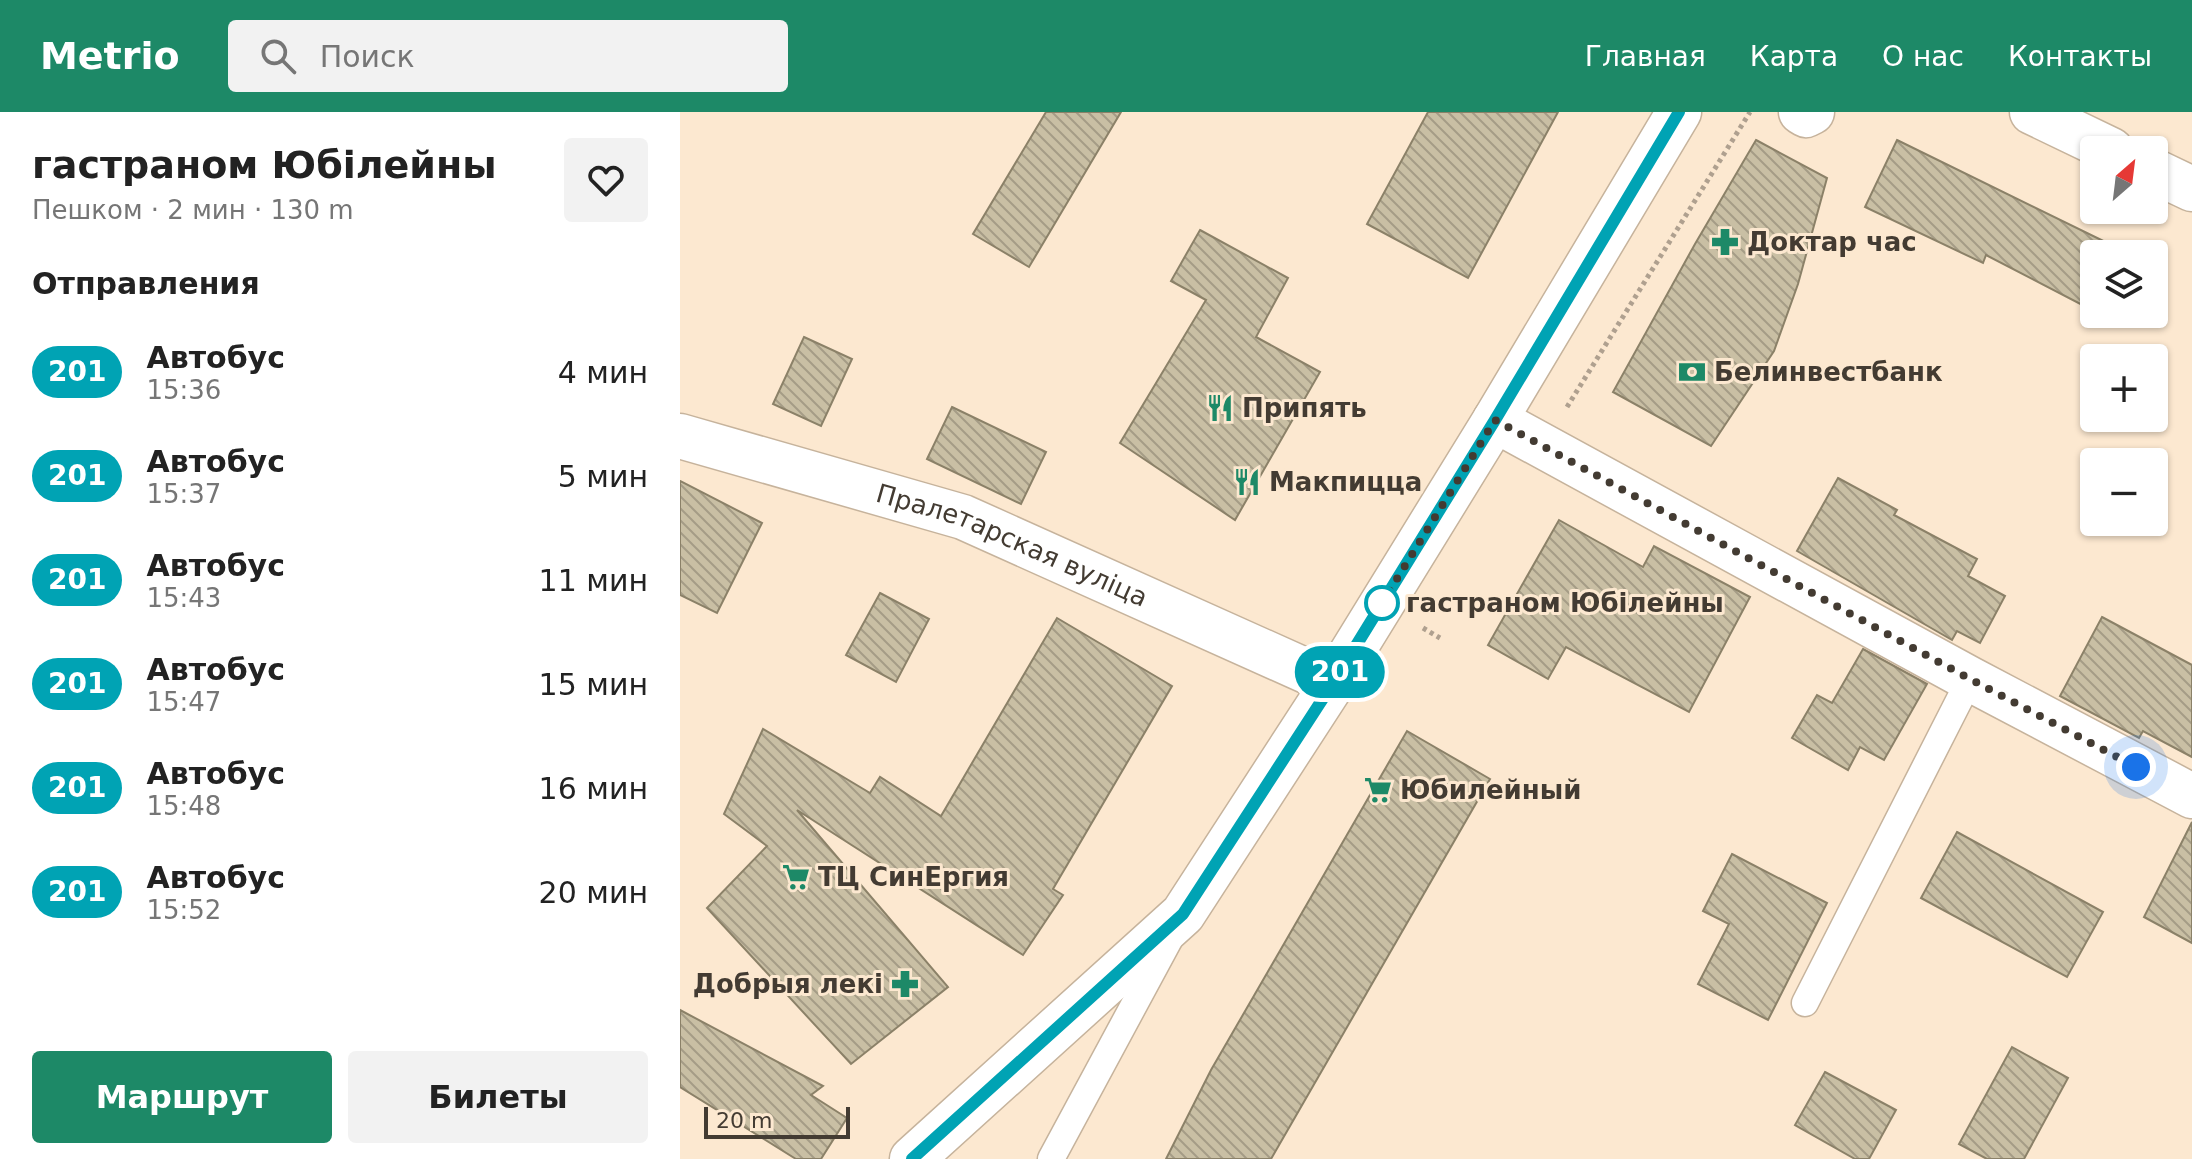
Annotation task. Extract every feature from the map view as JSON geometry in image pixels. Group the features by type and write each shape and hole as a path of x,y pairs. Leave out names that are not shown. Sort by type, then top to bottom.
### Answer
{"street":[{"path":"912,1159 1183,914 1333,683 1679,112"},
{"path":"1801,112 1806,115 1812,112"},
{"path":"2032,112 2082,136"},
{"path":"2168,178 2192,189"},
{"path":"1495,420 1970,679 2192,796"},
{"name":"Пралетарская вуліца","path":"680,436 963,517 1333,683"}],"lane":[{"path":"1805,1003 1970,679"},
{"path":"1051,1159 1183,914"}],"path":[{"path":"1544,445 1750,112"}],"building":[{"path":"1046,112 1121,112 1029,267 973,234"},
{"path":"1428,112 1558,112 1468,278 1367,224"},
{"path":"1756,140 1827,178 1798,284 1774,351 1711,446 1613,392"},
{"path":"1897,140 2101,240 2080,240 2080,304 1986,255 1983,263 1865,207"},
{"name":"Припять","path":"1200,230 1288,278 1256,337 1320,372 1235,520 1120,443 1206,300 1171,281"},
{"path":"804,337 852,359 821,426 773,404"},
{"path":"952,407 1046,452 1021,504 927,459"},
{"path":"1838,478 1897,510 1894,515 1977,559 1968,576 2005,596 1980,643 1957,631 1952,640 1797,551"},
{"path":"680,481 762,523 717,613 680,595"},
{"path":"1559,520 1643,567 1654,546 1750,597 1689,712 1566,647 1548,679 1488,645"},
{"path":"880,593 929,619 896,682 846,655"},
{"path":"2102,617 2192,665 2192,757 2143,731 2139,738 2060,696"},
{"path":"1057,618 1172,686 1053,889 1063,895 1023,955 797,810 948,987 851,1064 707,908 767,846 724,814 763,729 870,793 880,777 941,816"},
{"path":"1863,649 1927,684 1884,760 1860,747 1848,770 1792,738 1817,695 1832,703"},
{"path":"1407,731 1490,779 1271,1159 1166,1159 1211,1070"},
{"path":"2192,822 2192,943 2144,917"},
{"path":"1957,832 2103,912 2067,977 1921,898"},
{"path":"1732,854 1827,903 1768,1020 1698,984 1729,924 1703,911"},
{"path":"680,1010 823,1086 811,1095 847,1118 821,1159 796,1159 680,1087"},
{"path":"2012,1047 2068,1078 2024,1159 1987,1159 1959,1144"},
{"path":"1825,1072 1896,1110 1869,1159 1855,1159 1795,1125"}],"bus line":[{"name":"201","path":"912,1159 1183,914 1333,683 1679,112"}],"place":[{"name":"Доктар час","path":"1725,242"},
{"name":"Белинвестбанк","path":"1692,372"},
{"name":"Припять","path":"1220,408"},
{"name":"Макпицца","path":"1247,482"},
{"name":"гастраном Юбілейны","path":"1382,603"},
{"name":"Юбилейный","path":"1378,790"},
{"name":"ТЦ СинЕргия","path":"796,877"},
{"name":"Добрыя лекі","path":"905,984"}],"route":[{"path":"1382,603 1495,420 2136,767"}]}
